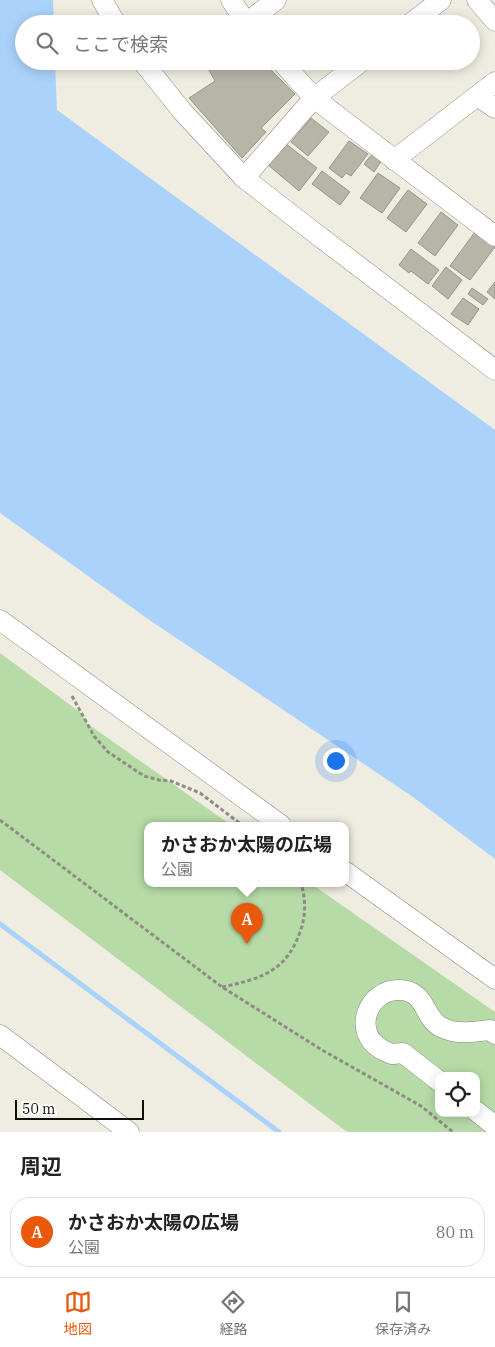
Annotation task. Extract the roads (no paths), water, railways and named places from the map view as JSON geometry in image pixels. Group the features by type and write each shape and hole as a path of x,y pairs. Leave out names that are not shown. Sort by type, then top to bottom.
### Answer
{"street":[{"path":"102,0 111,15"},
{"path":"231,0 241,15"},
{"path":"257,15 276,0"},
{"path":"422,15 441,0"},
{"path":"477,0 495,21"},
{"path":"149,70 182,111 244,178 495,370"},
{"path":"289,70 314,98 495,236"},
{"path":"244,178 314,98 350,70"},
{"path":"394,160 495,82"},
{"path":"477,96 495,108"},
{"path":"0,620 277,822"},
{"path":"349,874 495,979"},
{"path":"435,1078 403,1053 390,1054 378,1047 371,1039 366,1028 365,1016 370,1004 382,993 400,990 415,994 426,1006 432,1019 439,1027 455,1032 490,1030 495,1034"},
{"path":"0,1036 129,1132"},
{"path":"480,1114 495,1126"}],"water":[{"path":"0,0 53,0 54,15 15,15 15,70 55,70 57,110 495,430 495,859 413,797 148,619 0,513"}],"waterway":[{"path":"0,924 279,1132"}],"place":[{"name":"かさおか太陽の広場","path":"247,944"}]}
